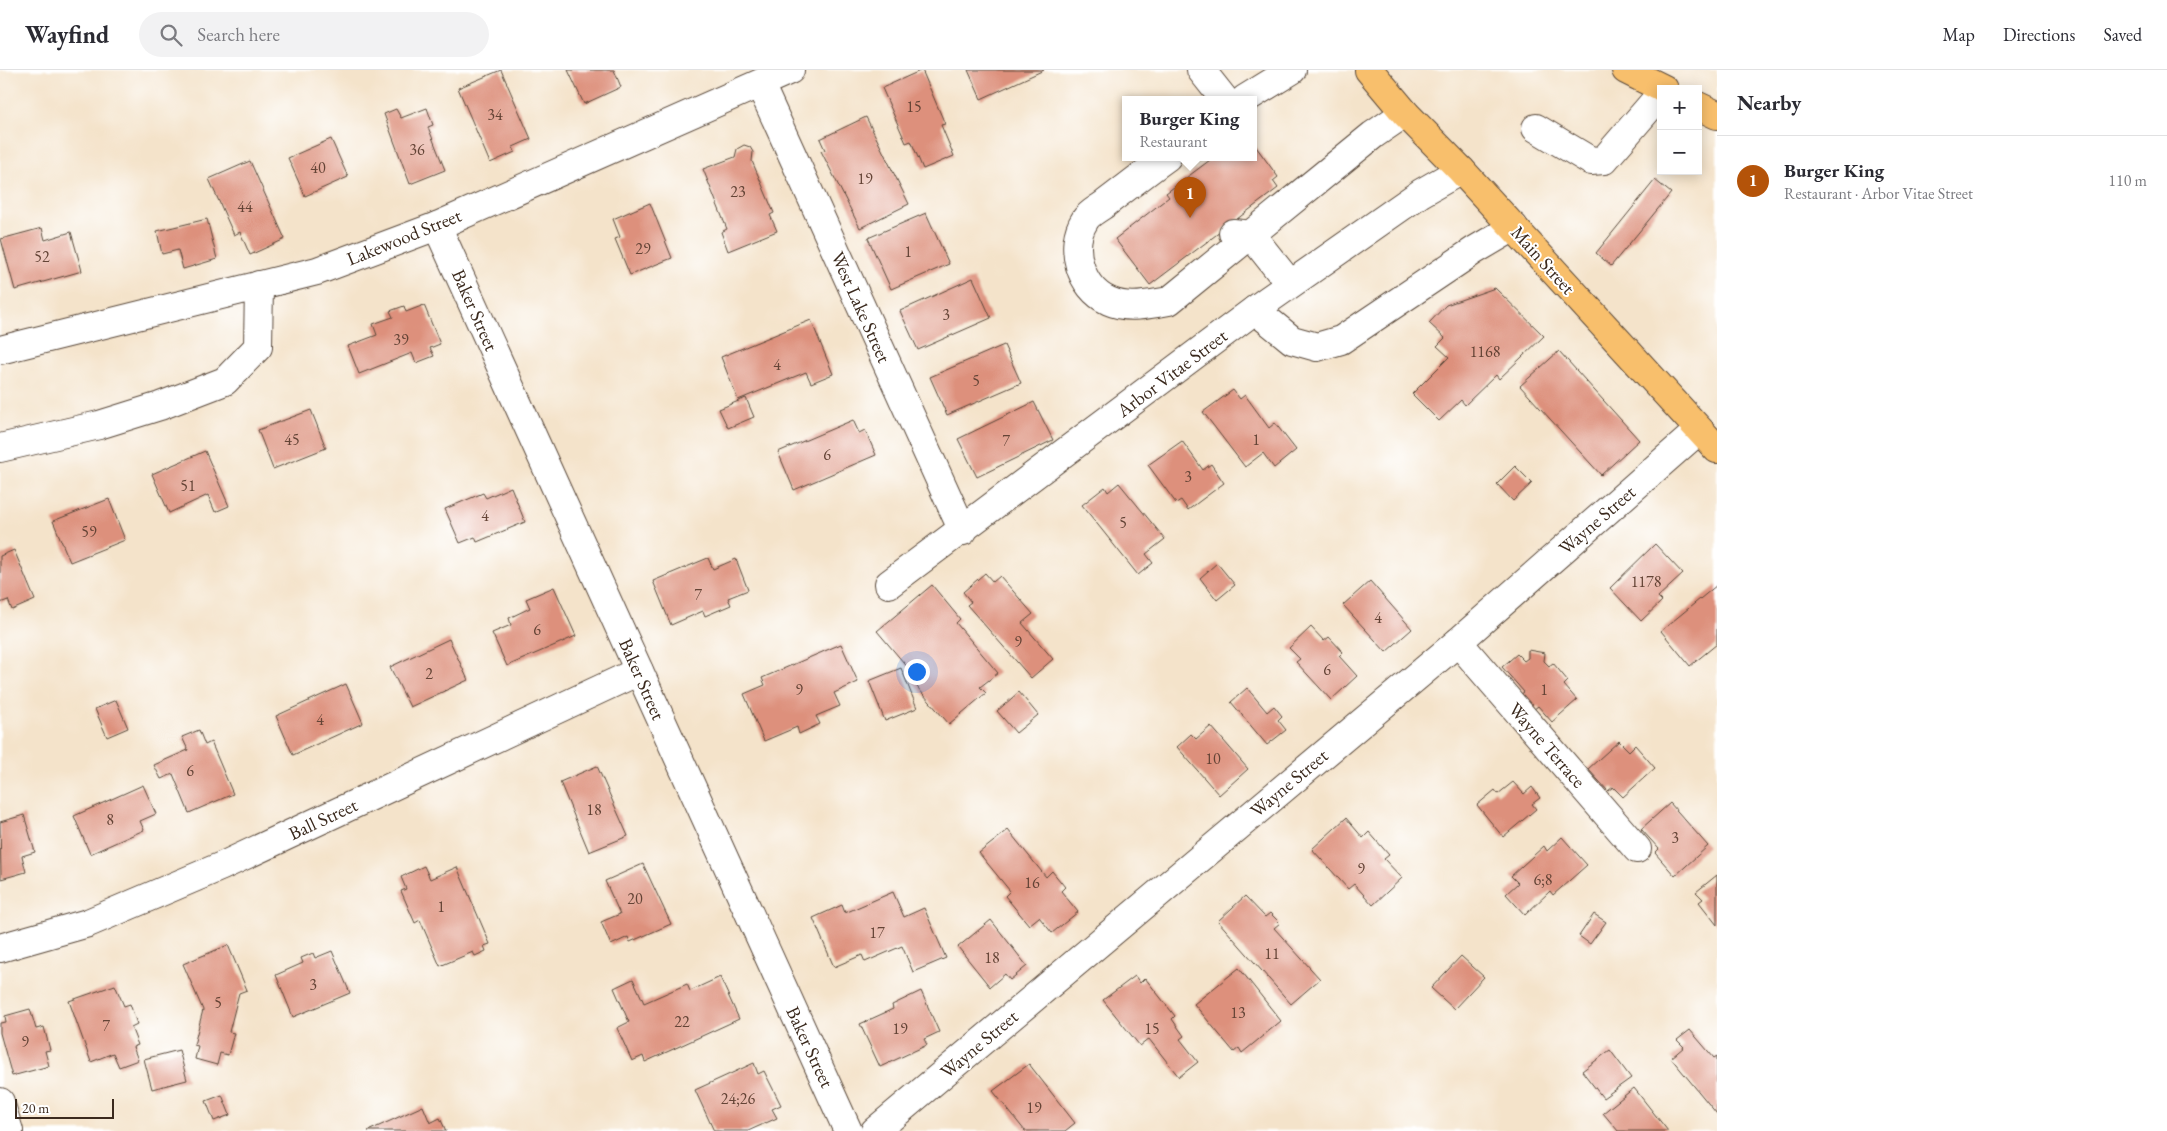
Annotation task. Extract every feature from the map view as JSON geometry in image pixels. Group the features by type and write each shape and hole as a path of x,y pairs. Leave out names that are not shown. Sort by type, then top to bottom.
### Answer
{"main road":[{"path":"1626,70 1657,86"},
{"name":"Main Street","path":"1373,72 1405,113 1514,227 1708,440"},
{"path":"1702,108 1717,115"}],"street":[{"name":"Lakewood Street","path":"0,350 317,271 436,226 790,70"},
{"path":"1201,70 1222,96"},
{"path":"1250,96 1292,70"},
{"name":"West Lake Street","path":"760,84 963,531"},
{"path":"1536,128 1591,162 1604,160 1657,99"},
{"path":"1162,161 1085,219 1078,237 1076,257 1083,273 1094,291 1109,301 1133,307 1169,301 1373,135 1405,113"},
{"name":"Arbor Vitae Street","path":"889,584 963,531 1290,284 1421,193 1461,170"},
{"name":"Baker Street","path":"436,226 848,1131"},
{"path":"1255,310 1292,340 1317,347 1341,340 1475,250 1514,227"},
{"path":"1251,234 1290,284"},
{"path":"0,448 99,425 160,406 225,381 258,347 259,285"},
{"name":"Wayne Street","path":"875,1131 1458,642 1708,440"},
{"name":"Wayne Terrace","path":"1458,642 1636,849"},
{"name":"Ball Street","path":"0,948 88,923 222,866 639,672"},
{"path":"0,1102 9,1131"}],"building":[{"path":"501,70 531,139 513,147 515,152 490,163 458,88"},
{"path":"568,70 614,70 621,87 584,104"},
{"path":"922,70 945,124 941,125 954,156 923,169 911,141 906,143 882,88"},
{"path":"968,70 1044,70 981,99"},
{"path":"427,108 433,125 428,127 445,170 410,184 384,114 396,109 401,118"},
{"path":"866,117 909,204 860,228 821,151 825,150 820,139"},
{"path":"331,139 348,177 305,196 288,158"},
{"path":"744,145 750,147 753,152 752,161 774,213 770,215 777,231 728,251 721,232 727,229 703,169 735,157 737,149"},
{"path":"1257,148 1278,177 1273,181 1278,188 1150,285 1115,239 1169,197 1166,193 1209,161 1257,161"},
{"path":"250,161 285,239 250,255 240,232 234,235 209,179"},
{"path":"1655,180 1671,193 1611,266 1596,253"},
{"path":"650,203 672,258 630,275 615,239 620,237 613,219"},
{"path":"926,213 949,264 891,289 868,238"},
{"path":"207,219 217,259 183,269 178,250 162,254 157,231"},
{"path":"42,228 45,240 71,232 82,271 15,290 1,239"},
{"path":"973,278 991,318 918,350 900,311"},
{"path":"1495,288 1544,336 1499,379 1496,375 1465,405 1461,400 1439,421 1412,394 1449,357 1437,346 1445,338 1429,323 1446,305"},
{"path":"424,305 440,344 430,348 434,356 416,363 412,353 359,374 348,346 377,335 373,324 393,317 390,311 404,306 406,312"},
{"path":"811,320 833,374 811,383 806,372 738,400 721,357"},
{"path":"1004,345 1021,383 947,415 930,377"},
{"path":"1559,351 1639,440 1601,475 1520,386"},
{"path":"1233,390 1240,399 1245,395 1269,428 1275,423 1296,450 1274,468 1263,453 1245,467 1203,412"},
{"path":"746,398 754,417 728,428 719,409"},
{"path":"1034,402 1053,440 977,477 958,439"},
{"path":"311,410 326,448 273,469 258,430"},
{"path":"853,420 859,433 865,430 876,455 794,490 778,452"},
{"path":"1182,441 1203,470 1211,464 1224,483 1188,510 1181,500 1176,503 1148,465"},
{"path":"205,451 229,506 215,512 208,495 169,513 152,474"},
{"path":"1515,466 1532,483 1513,501 1497,484"},
{"path":"1119,483 1165,539 1146,554 1153,563 1138,575 1082,505 1105,487 1108,492"},
{"path":"511,487 525,522 477,542 475,537 460,543 445,509 483,493 486,498"},
{"path":"109,499 125,540 70,562 53,521"},
{"path":"1655,544 1683,574 1658,597 1662,601 1641,621 1610,588"},
{"path":"14,550 35,600 12,610 8,600 0,603 0,556"},
{"path":"708,558 713,569 736,559 748,590 728,598 731,605 705,616 703,611 671,625 653,581"},
{"path":"1217,563 1235,585 1217,600 1200,578"},
{"path":"985,573 993,582 1000,576 1033,614 1022,623 1053,659 1031,678 967,605 971,602 963,592"},
{"path":"1370,581 1412,629 1386,652 1343,605"},
{"path":"932,585 960,619 956,623 998,673 980,687 986,693 949,724 911,680 915,676 877,631"},
{"path":"1717,585 1717,644 1690,666 1661,631"},
{"path":"554,587 576,636 507,666 492,633 511,625 509,618 530,608 526,599"},
{"path":"1311,627 1324,641 1329,637 1343,652 1339,656 1357,676 1331,700 1296,662 1300,659 1289,648"},
{"path":"449,639 468,680 410,707 390,667"},
{"path":"841,644 858,682 834,693 840,706 816,716 820,724 799,734 797,727 764,741 744,694 765,685 762,678"},
{"path":"1528,650 1545,653 1544,661 1549,666 1553,663 1568,681 1564,685 1577,700 1552,722 1538,706 1533,710 1520,695 1524,692 1502,667 1517,654 1524,661 1528,658"},
{"path":"901,668 917,708 885,721 869,681"},
{"path":"346,684 363,723 293,755 276,716"},
{"path":"1247,688 1267,712 1274,706 1282,716 1278,720 1286,730 1267,745 1231,702"},
{"path":"1019,692 1038,715 1016,733 997,711"},
{"path":"116,700 128,728 107,737 95,709"},
{"path":"1211,726 1248,769 1219,795 1177,747 1191,734 1196,739"},
{"path":"199,730 205,745 211,742 233,794 189,813 173,774 161,779 154,765 188,750 182,737"},
{"path":"1619,741 1629,751 1635,745 1655,768 1623,797 1613,787 1608,791 1588,769"},
{"path":"597,766 628,836 589,852 560,782"},
{"path":"1513,782 1524,794 1532,787 1540,798 1532,804 1536,809 1503,837 1477,805 1495,790 1498,794"},
{"path":"143,785 156,814 140,821 144,830 90,854 74,816"},
{"path":"1670,803 1708,846 1675,876 1655,853 1659,849 1641,829"},
{"path":"24,815 35,852 22,856 26,872 1,879 0,822"},
{"path":"1346,818 1363,838 1369,832 1389,855 1384,859 1402,878 1373,905 1354,884 1348,889 1312,849"},
{"path":"1008,830 1046,877 1052,871 1065,887 1061,891 1078,912 1052,933 1039,917 1029,925 1005,896 1010,891 979,853"},
{"path":"1562,837 1587,865 1553,895 1550,891 1525,915 1506,894 1518,883 1511,876 1544,846 1547,851"},
{"path":"643,864 671,924 630,942 628,937 611,945 601,922 620,914 605,881"},
{"path":"424,866 430,879 457,867 490,944 484,946 486,951 475,956 473,952 440,966 420,920 415,923 401,891 406,889 401,877"},
{"path":"1717,875 1717,925 1699,902 1703,899 1696,892"},
{"path":"893,892 904,917 924,908 946,958 913,972 902,946 865,962 862,955 834,967 813,918 842,905 845,913"},
{"path":"1245,896 1265,917 1270,913 1280,923 1274,928 1320,979 1291,1004 1218,921"},
{"path":"1594,914 1606,922 1590,944 1579,936"},
{"path":"991,920 1027,966 1010,980 1005,974 990,987 958,947"},
{"path":"228,945 247,990 239,993 229,1032 234,1033 228,1055 220,1053 217,1065 195,1059 198,1046 194,1045 203,1010 183,964"},
{"path":"332,951 350,993 293,1017 276,975 303,963 301,958 313,953 315,958"},
{"path":"1461,956 1484,977 1454,1009 1431,988"},
{"path":"1239,968 1281,1021 1242,1053 1239,1048 1234,1052 1194,1004"},
{"path":"1135,976 1140,983 1145,978 1175,1016 1172,1019 1184,1036 1180,1039 1198,1062 1179,1077 1149,1039 1140,1046 1103,1000"},
{"path":"720,977 739,1019 645,1062 643,1056 632,1061 617,1028 629,1022 614,988 633,979 644,1003 687,984 690,991"},
{"path":"115,985 124,1006 130,1004 137,1024 131,1027 138,1045 133,1047 138,1060 119,1067 113,1053 91,1062 69,1001"},
{"path":"921,991 939,1032 924,1039 927,1045 880,1067 860,1024 893,1009 892,1005"},
{"path":"30,1009 36,1029 44,1027 50,1050 45,1051 49,1066 12,1076 0,1033 0,1023 6,1022 5,1016"},
{"path":"1690,1030 1714,1058 1717,1056 1717,1114 1671,1058 1684,1047 1677,1040"},
{"path":"179,1050 187,1080 152,1089 144,1059"},
{"path":"1610,1050 1631,1078 1603,1098 1582,1071"},
{"path":"754,1063 758,1074 764,1071 781,1105 772,1109 777,1118 748,1131 714,1131 695,1090"},
{"path":"1029,1064 1075,1123 1065,1131 1025,1131 993,1091"},
{"path":"1634,1088 1668,1131 1618,1131 1603,1113"},
{"path":"222,1095 230,1115 214,1121 206,1101"},
{"path":"423,1106 430,1123 440,1118 446,1131 368,1131"}],"place":[{"name":"Burger King","path":"1190,218"}]}
